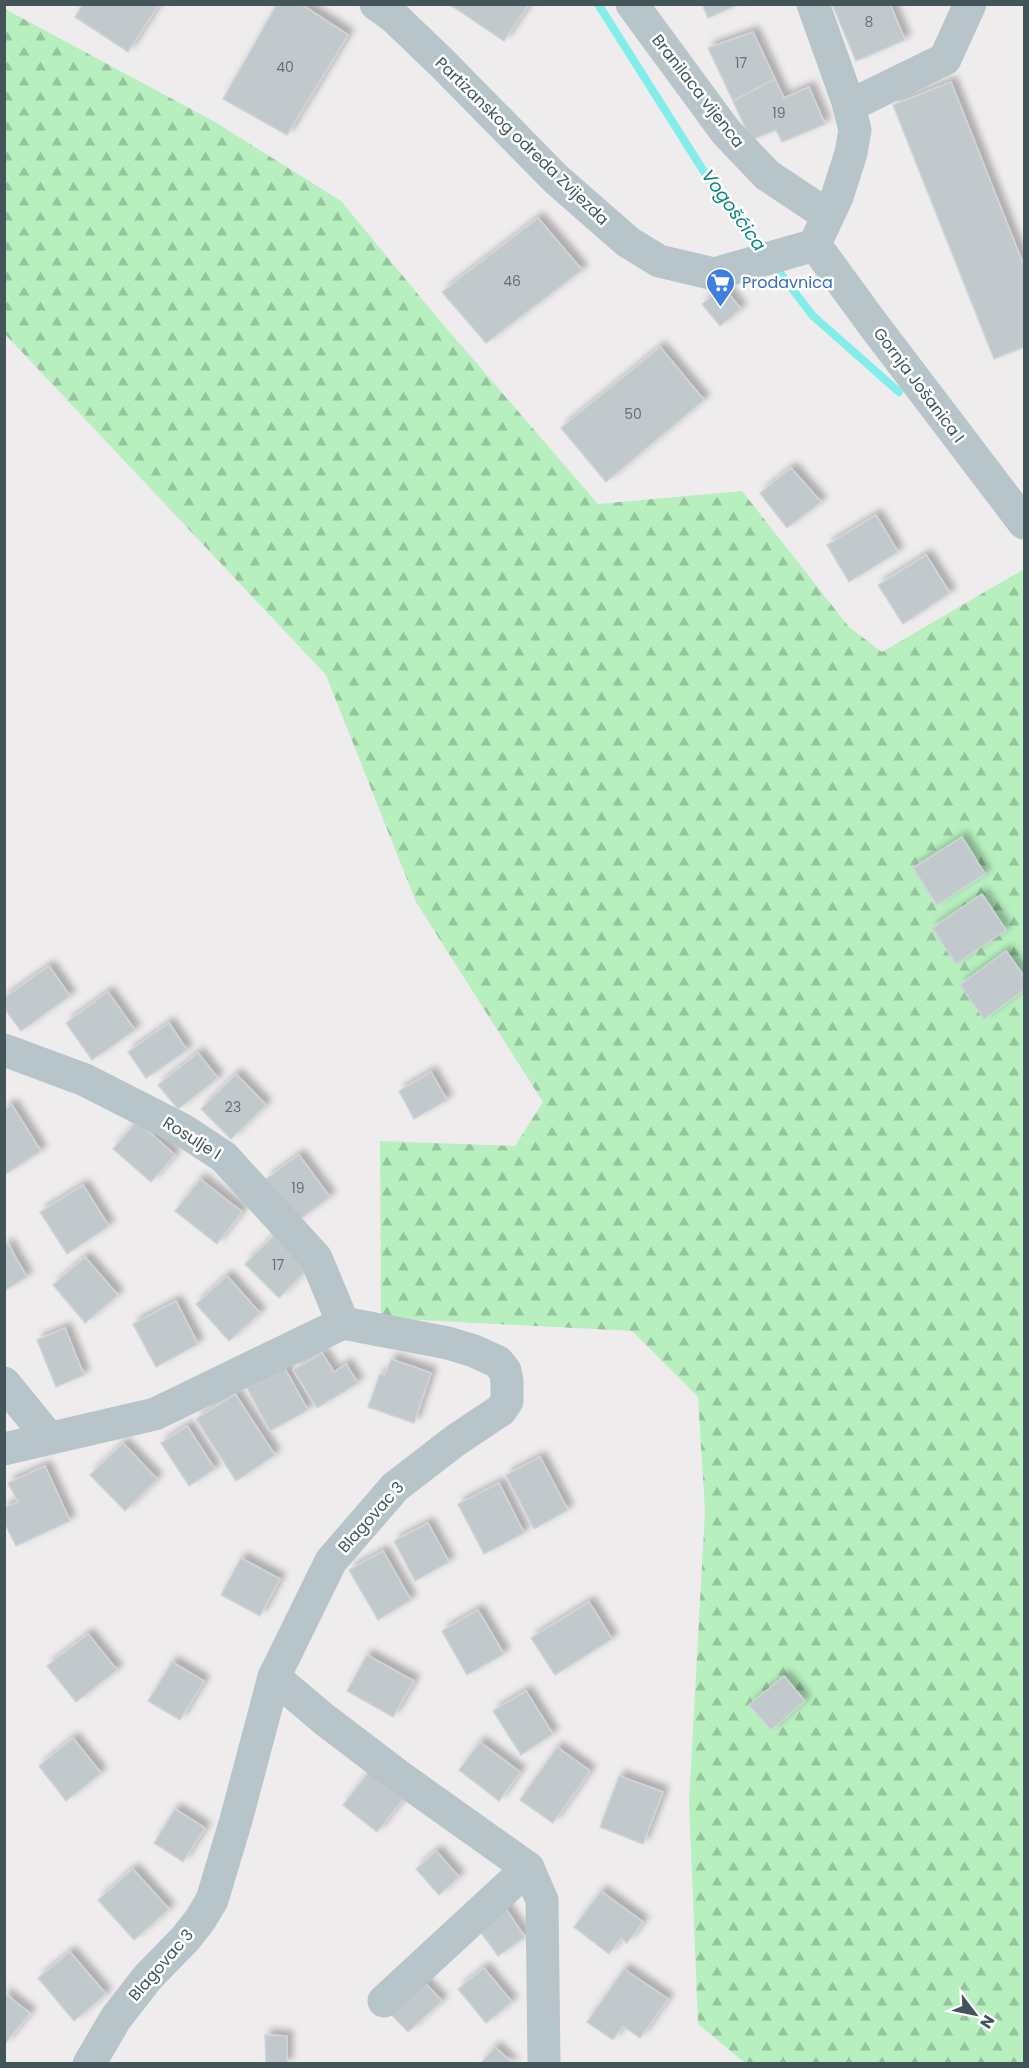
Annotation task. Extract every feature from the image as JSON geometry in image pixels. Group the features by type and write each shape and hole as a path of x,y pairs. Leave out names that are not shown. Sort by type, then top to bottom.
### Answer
{"street":[{"name":"Partizanskog odreda Zvijezda","path":"376,4 394,17 443,64 556,178 628,242 659,261 714,274 752,262 812,237"},
{"name":"Branilaca vijenca","path":"632,4 726,132 767,175 812,237"},
{"path":"812,237 837,197 855,130 849,106 813,4"},
{"path":"849,106 945,59 970,4"},
{"name":"Gornja Jošanica I","path":"812,237 872,323 1024,523"},
{"name":"Rosulje I","path":"4,1050 85,1080 183,1130 224,1157 316,1258 343,1323"},
{"path":"4,1449 155,1414 343,1323"},
{"name":"Blagovac 3","path":"89,2064 116,2018 148,1977 185,1939 212,1900 274,1677 331,1561 395,1487 456,1440 501,1410 507,1401 507,1381 498,1362 448,1343 343,1323"},
{"path":"4,1383 49,1438"},
{"path":"274,1677 325,1720 400,1777 528,1868 542,1900 544,2064"},
{"path":"384,2001 528,1868"}],"green space":[{"path":"5,9 215,122 341,201 435,315 598,504 742,491 849,627 882,652 1024,569 1024,2063 745,2063 698,2024 689,1801 705,1511 698,1397 632,1331 381,1318 380,1141 515,1146 543,1102 416,902 326,675 5,334"}],"building":[{"path":"83,4 159,4 128,52 75,17"},
{"path":"277,4 301,4 348,35 287,135 223,99"},
{"path":"449,4 529,4 504,41"},
{"path":"702,4 739,4 708,18"},
{"path":"832,4 890,4 905,40 856,61"},
{"path":"753,32 775,79 733,101 708,48"},
{"path":"775,79 784,98 809,87 825,124 782,142 776,130 751,140 733,101"},
{"path":"951,82 1024,266 1024,347 994,359 893,105"},
{"path":"538,218 582,270 486,343 442,292"},
{"name":"Prodavnica","path":"723,287 741,309 720,326 702,304"},
{"path":"660,347 704,400 606,482 561,428"},
{"path":"791,468 821,502 787,528 760,493"},
{"path":"876,515 898,552 849,582 827,545"},
{"path":"926,555 950,593 903,624 878,585"},
{"path":"962,837 985,874 937,905 913,868"},
{"path":"982,894 1006,930 956,964 932,928"},
{"path":"1006,951 1024,976 1024,990 984,1019 960,985"},
{"path":"49,966 70,996 21,1031 4,1008 4,998"},
{"path":"108,992 135,1030 92,1060 66,1023"},
{"path":"169,1023 187,1050 146,1078 128,1052"},
{"path":"198,1053 218,1078 178,1109 158,1085"},
{"path":"431,1072 447,1100 414,1119 399,1091"},
{"path":"236,1074 266,1105 231,1139 201,1109"},
{"path":"12,1105 41,1151 4,1175 4,1109"},
{"path":"137,1121 175,1155 151,1182 113,1149"},
{"path":"299,1155 330,1197 296,1222 266,1179"},
{"path":"200,1179 242,1212 217,1244 175,1211"},
{"path":"83,1185 109,1226 67,1254 40,1212"},
{"path":"278,1232 311,1265 279,1298 245,1264"},
{"path":"8,1244 27,1277 4,1291 4,1246"},
{"path":"85,1257 118,1295 85,1323 53,1285"},
{"path":"227,1276 260,1313 229,1341 196,1304"},
{"path":"176,1301 198,1344 156,1367 133,1324"},
{"path":"65,1328 84,1375 56,1387 37,1340"},
{"path":"322,1353 334,1372 346,1364 358,1383 317,1408 293,1370"},
{"path":"391,1359 431,1373 414,1423 368,1407 380,1374 385,1375"},
{"path":"284,1367 308,1410 270,1431 247,1388"},
{"path":"235,1394 275,1455 236,1481 196,1419"},
{"path":"187,1426 215,1469 189,1486 161,1443"},
{"path":"123,1443 157,1479 125,1511 90,1475"},
{"path":"540,1457 568,1510 534,1529 506,1475"},
{"path":"45,1466 70,1521 16,1546 4,1522 4,1508 18,1502 8,1483"},
{"path":"499,1483 524,1533 484,1554 458,1504"},
{"path":"428,1523 449,1562 415,1581 394,1541"},
{"path":"383,1551 411,1600 378,1620 349,1570"},
{"path":"241,1558 280,1579 260,1616 221,1595"},
{"path":"589,1602 612,1639 555,1675 531,1638"},
{"path":"478,1610 504,1654 467,1675 442,1631"},
{"path":"88,1634 117,1670 76,1702 47,1666"},
{"path":"367,1655 414,1681 393,1717 347,1691"},
{"path":"172,1662 204,1681 180,1720 148,1701"},
{"path":"784,1676 805,1701 771,1730 749,1705"},
{"path":"526,1691 553,1734 521,1755 493,1711"},
{"path":"73,1738 101,1773 66,1801 39,1766"},
{"path":"480,1742 520,1772 499,1801 459,1770"},
{"path":"557,1747 590,1771 553,1823 520,1800"},
{"path":"369,1771 404,1798 377,1832 343,1805"},
{"path":"619,1776 663,1792 643,1844 600,1827"},
{"path":"175,1809 205,1828 183,1862 154,1843"},
{"path":"436,1851 459,1877 439,1895 416,1869"},
{"path":"133,1869 169,1909 134,1940 98,1900"},
{"path":"601,1891 643,1922 627,1943 621,1938 609,1954 574,1927"},
{"path":"504,1906 525,1937 498,1956 476,1926"},
{"path":"70,1952 106,1994 74,2021 38,1978"},
{"path":"484,1968 512,2002 486,2023 458,1989"},
{"path":"624,1969 668,1999 640,2038 623,2026 613,2040 587,2022"},
{"path":"422,1980 442,2001 408,2032 388,2011"},
{"path":"4,1993 30,2013 4,2045"},
{"path":"265,2035 287,2036 287,2064 266,2064"},
{"path":"495,2047 513,2064 480,2064"}],"waterway":[{"name":"Vogošćica","path":"598,4 708,178 763,252"},
{"name":"Vogošćica","path":"773,264 813,316 899,392"}],"place":[{"name":"Prodavnica","path":"721,308"}]}
